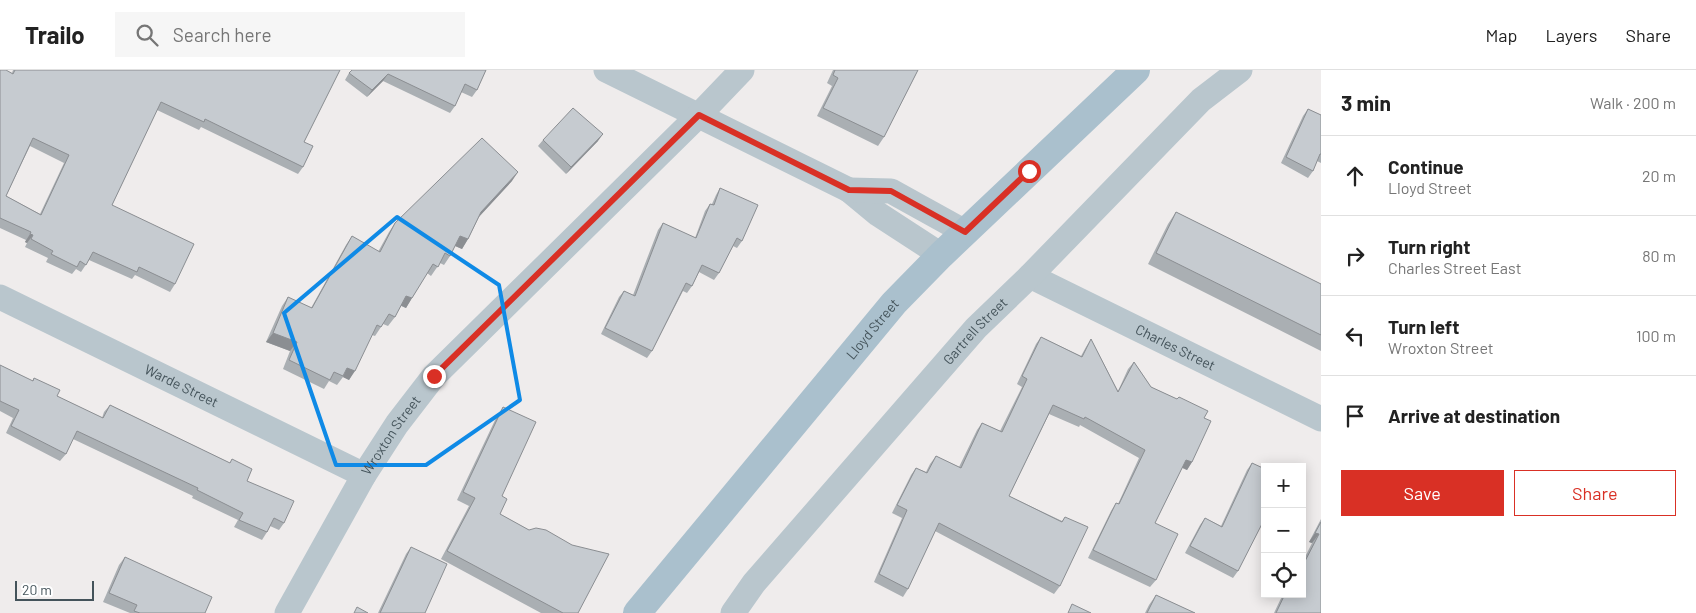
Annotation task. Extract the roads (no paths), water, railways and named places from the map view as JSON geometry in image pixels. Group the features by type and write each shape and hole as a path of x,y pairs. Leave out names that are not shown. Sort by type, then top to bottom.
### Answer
{"main road":[{"name":"Lloyd Street","path":"637,613 888,310 941,255 1136,70"}],"street":[{"path":"606,70 849,190 878,214 941,255"},
{"name":"Wroxton Street","path":"287,613 364,475 397,424 434,376 699,115 742,70"},
{"name":"Gartrell Street","path":"733,613 754,583 976,328 1030,276 1201,100 1240,70"},
{"path":"849,190 891,191 965,232"},
{"name":"Charles Street","path":"1030,276 1321,419"},
{"name":"Warde Street","path":"0,297 364,475"}]}
